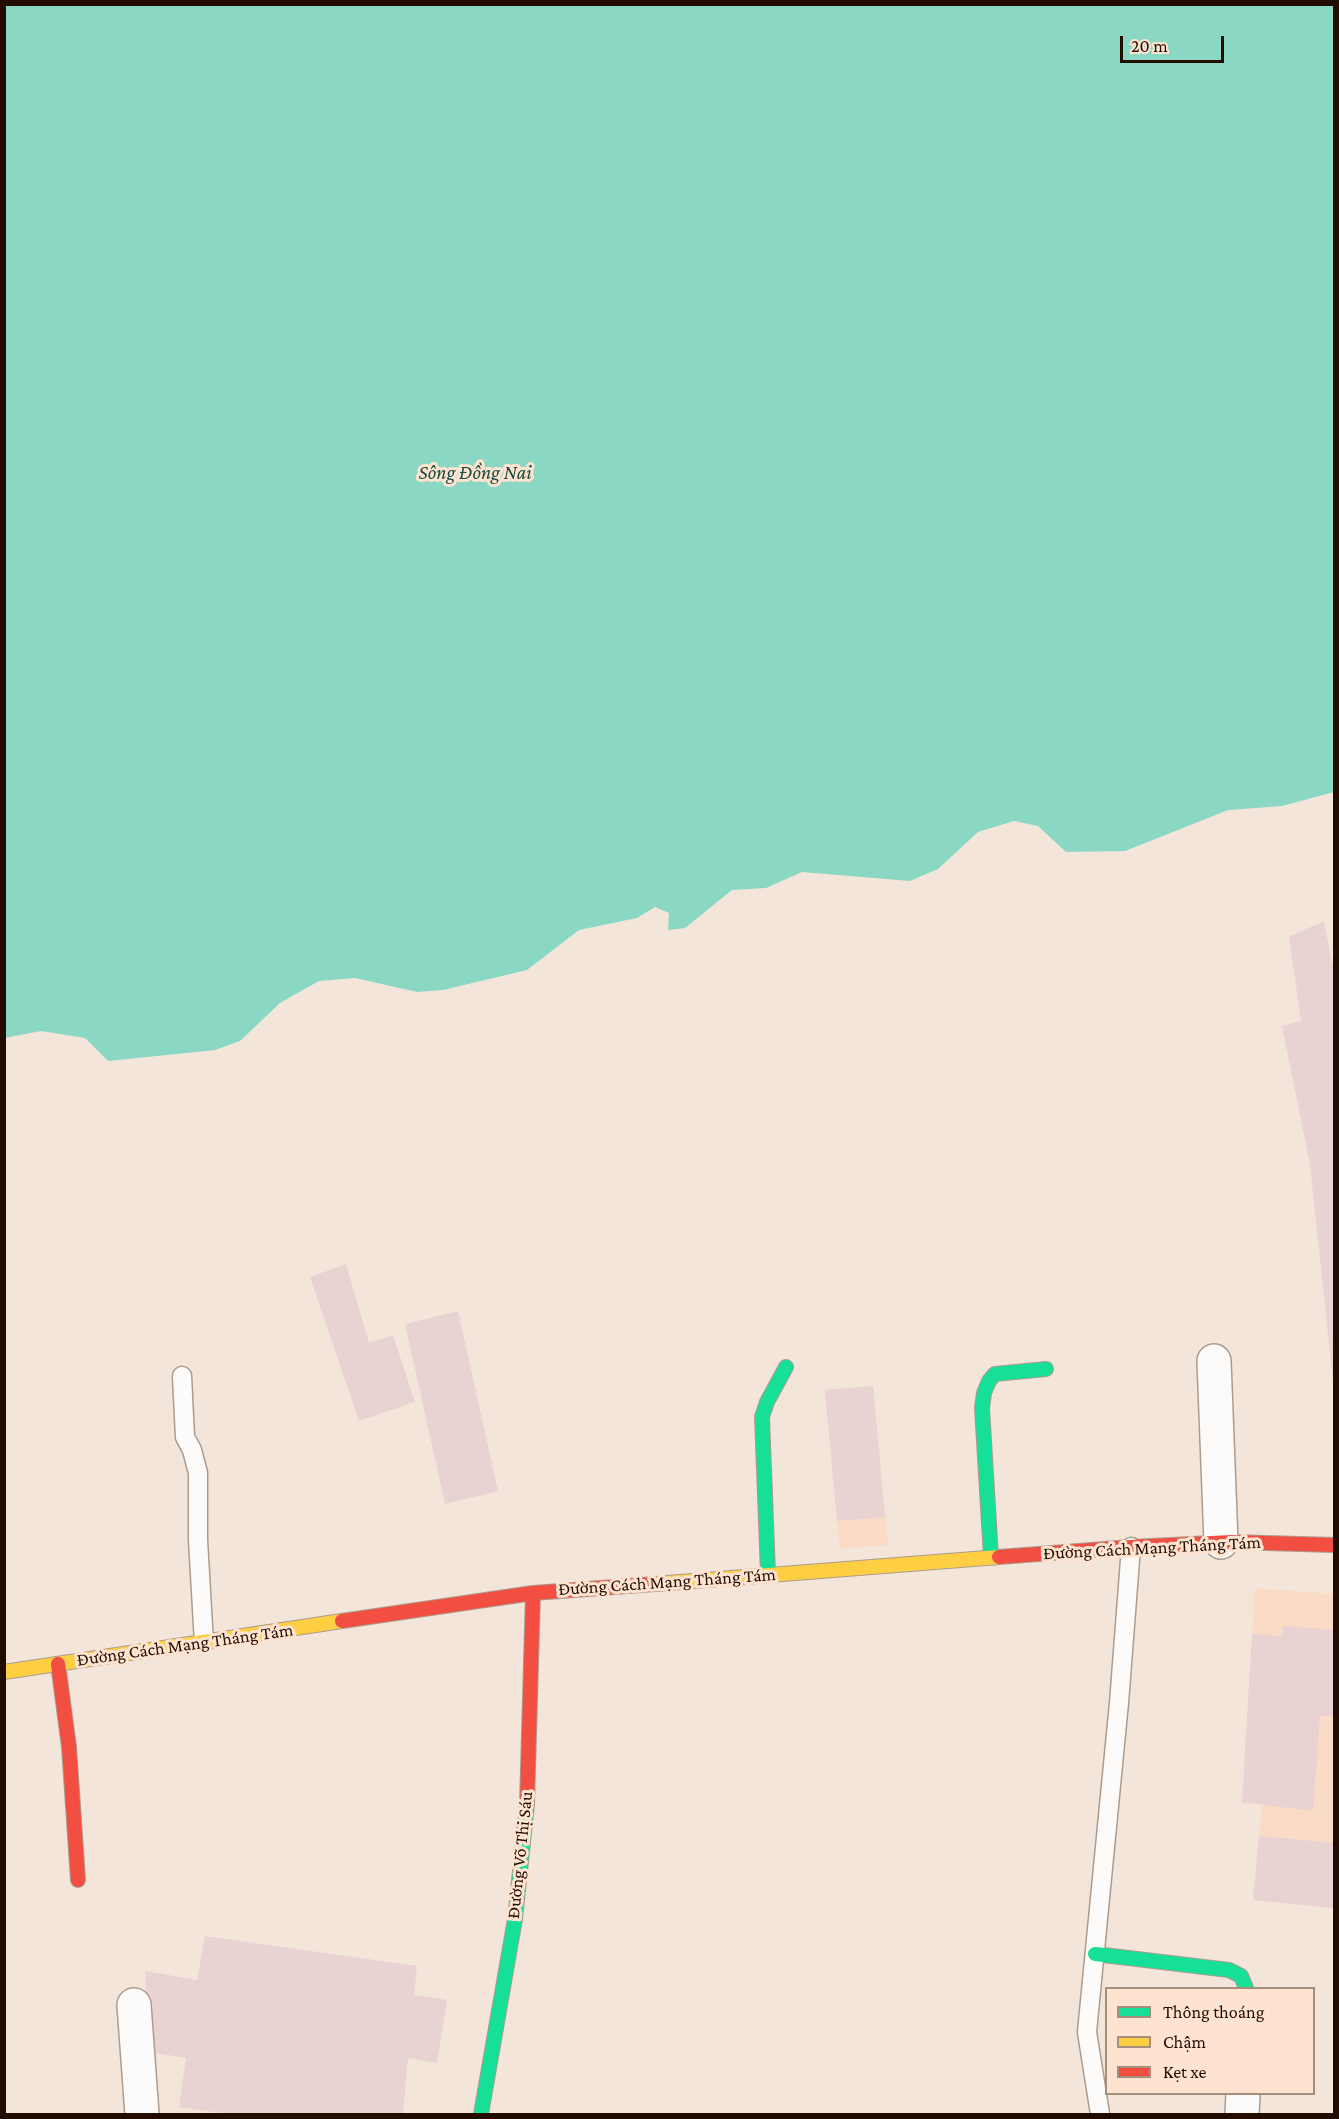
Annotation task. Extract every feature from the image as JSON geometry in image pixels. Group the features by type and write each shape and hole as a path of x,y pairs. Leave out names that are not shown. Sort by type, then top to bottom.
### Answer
{"main road":[{"path":"768,1574 762,1417 767,1402 786,1367"},
{"path":"992,1557 982,1447 984,1393 995,1374 1046,1369"},
{"name":"Đường Cách Mạng Tháng Tám","path":"4,1672 533,1593 1131,1547 1221,1542 1335,1545"},
{"name":"Đường Võ Thị Sáu","path":"481,2115 523,1854 527,1802 533,1593"},
{"path":"58,1664 75,1803 78,1880"},
{"path":"1095,1954 1229,1970 1242,1978 1245,1987"}],"street":[{"path":"1214,1361 1221,1542"},
{"path":"134,2005 141,2115"},
{"path":"1242,2115 1243,2095"}],"lane":[{"path":"182,1376 185,1437 192,1450 198,1473 198,1540 204,1643"},
{"path":"1100,2115 1087,2032 1119,1703 1131,1547"}],"shaded area":[{"path":"873,1386 888,1545 840,1549 825,1390"},
{"path":"1255,1588 1334,1594 1334,1908 1253,1900 1262,1805 1242,1802"}],"water":[{"name":"Sông Đồng Nai","path":"5,4 1334,5 1334,792 1282,806 1228,810 1125,851 1066,852 1038,826 1014,821 978,832 938,869 910,881 802,872 766,888 732,890 685,928 668,930 669,913 655,907 637,918 579,930 527,970 443,990 417,992 355,978 319,981 280,1003 240,1041 215,1050 108,1061 85,1038 41,1031 5,1038"}],"building":[{"path":"1324,921 1332,964 1334,964 1334,1382 1310,1165 1282,1026 1301,1021 1289,937"},
{"path":"346,1264 369,1343 393,1335 415,1402 359,1421 310,1277"},
{"path":"458,1311 498,1491 445,1504 405,1324"},
{"path":"873,1386 885,1517 837,1521 825,1390"},
{"path":"1283,1626 1334,1630 1334,1716 1320,1716 1313,1811 1242,1802 1252,1634 1282,1636"},
{"path":"1259,1836 1334,1843 1334,1908 1253,1900"},
{"path":"205,1936 417,1966 414,1995 447,2000 437,2063 408,2058 403,2114 228,2114 179,2107 186,2058 150,2052 145,1971 197,1980"}],"traffic: fast":[{"path":"768,1574 762,1417 767,1402 786,1367"},
{"path":"991,1557 982,1408 984,1393 995,1374 1046,1369"},
{"path":"481,2114 515,1919 527,1804"},
{"path":"1095,1954 1229,1970 1241,1976 1246,1987"}],"traffic: slow":[{"path":"655,1584 999,1557"},
{"path":"4,1672 342,1621"}],"traffic: jam":[{"path":"999,1557 1232,1542 1334,1545"},
{"path":"342,1621 533,1593 655,1584"},
{"path":"527,1804 533,1593"},
{"path":"58,1664 69,1747 78,1880"}]}
